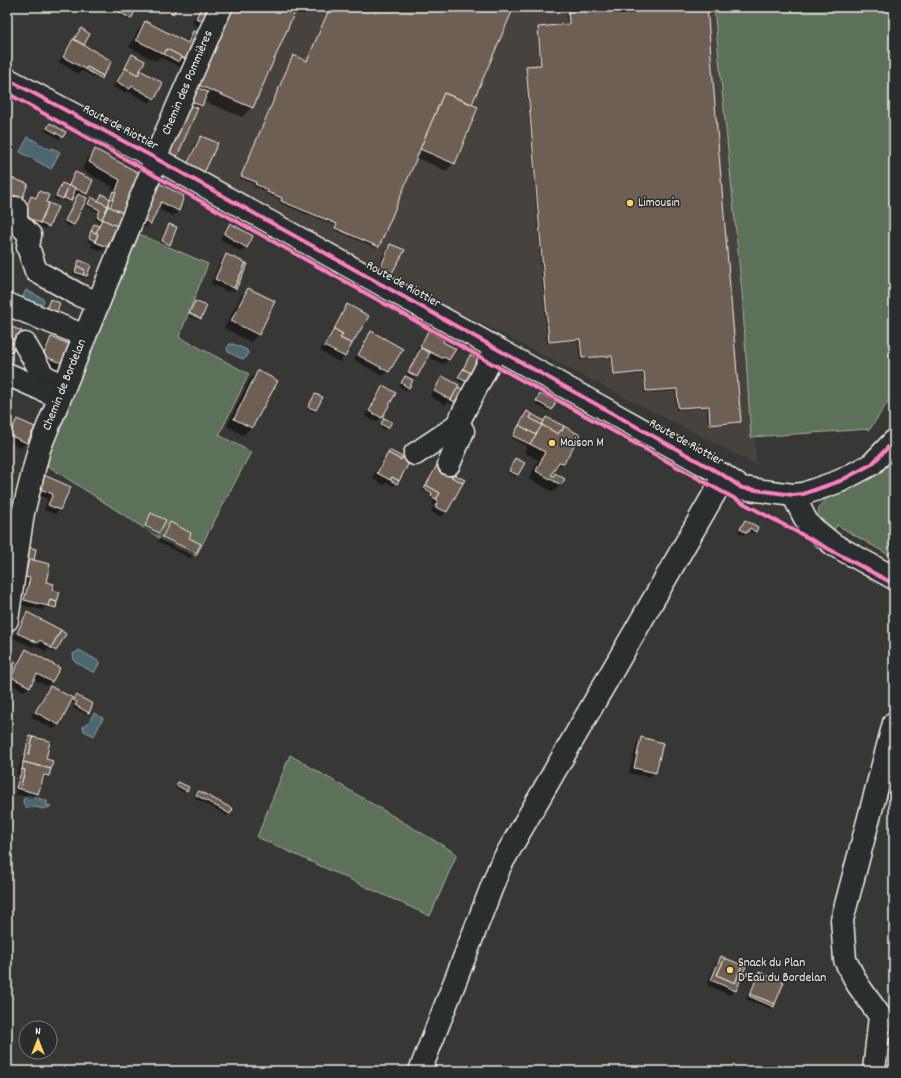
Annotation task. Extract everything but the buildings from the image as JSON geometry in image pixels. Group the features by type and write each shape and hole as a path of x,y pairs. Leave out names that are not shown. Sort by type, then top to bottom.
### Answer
{"street":[{"name":"Chemin des Pommières","path":"155,158 221,7"},
{"name":"Route de Riottier","path":"7,78 155,158 723,475 742,488 803,494 840,481 872,464 894,441"},
{"name":"Chemin de Bordelan","path":"7,620 23,513 39,449 151,173 155,158"},
{"path":"16,208 16,221 30,235 28,247 36,271 79,295 98,303"},
{"path":"7,304 84,336"},
{"path":"25,344 42,375 62,392"},
{"path":"415,454 451,430 458,423 496,349"},
{"path":"7,374 62,392"},
{"path":"449,464 463,431 458,423"},
{"path":"420,1071 500,866 714,496 723,475"},
{"path":"793,494 808,524 834,545 894,578"},
{"path":"874,1071 880,1016 858,985 845,960 842,920 894,723"}],"shaded area":[{"path":"214,7 714,7 757,465 436,300 422,329 144,170"}],"green space":[{"path":"714,7 894,7 894,393 870,429 751,437 742,293"},
{"path":"139,234 208,264 179,337 249,374 219,435 251,452 196,556 164,541 45,464"},
{"path":"894,452 894,558 837,525 832,534 822,524 818,513 823,501"},
{"path":"290,755 457,854 430,916 257,837"}],"water":[{"path":"28,137 51,150 52,148 60,152 51,169 20,152"},
{"path":"26,290 42,298 44,301 42,305 22,298"},
{"path":"230,344 247,350 248,354 246,358 242,359 228,352 227,348"},
{"path":"79,650 100,662 94,673 74,661 73,654"},
{"path":"94,713 103,718 94,736 84,731 83,727 88,723"},
{"path":"28,795 47,801 47,806 50,805 50,807 43,809 35,807 27,808 23,802 24,798"}],"cycle path":[{"path":"7,79 155,158 723,475 742,488 793,495 803,494 840,481 872,464 894,441"},
{"path":"7,93 717,489 894,584"}],"place":[{"name":"Limousin","path":"630,203"},
{"name":"Maison M","path":"552,443"},
{"name":"Snack du Plan D'Eau du Bordelan","path":"730,970"}]}
